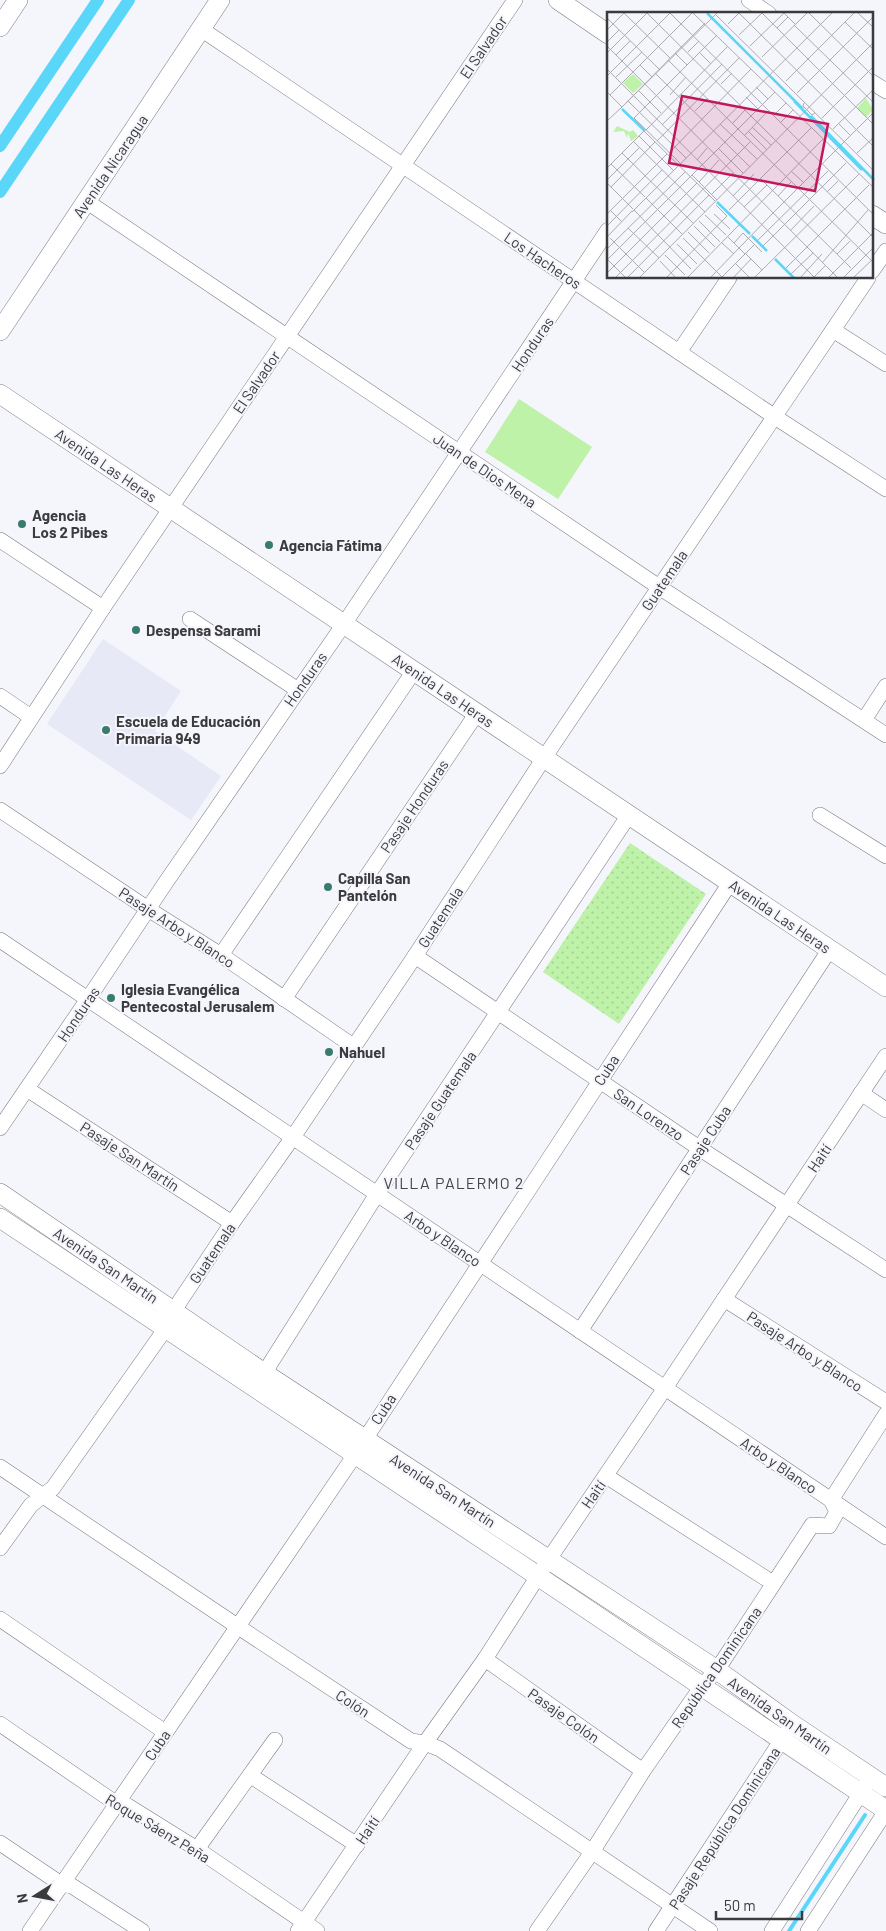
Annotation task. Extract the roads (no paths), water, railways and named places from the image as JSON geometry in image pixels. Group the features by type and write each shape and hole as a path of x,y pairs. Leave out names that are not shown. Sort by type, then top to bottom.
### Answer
{"main road":[{"path":"0,10 11,0"},
{"path":"0,26 18,0"},
{"name":"Avenida Nicaragua","path":"0,331 220,0"},
{"path":"558,0 607,33"},
{"path":"874,216 886,224"},
{"name":"Avenida Las Heras","path":"0,394 886,987"},
{"name":"Avenida San Martín","path":"0,1193 175,1311 354,1454 702,1686 781,1741 873,1786"},
{"name":"Avenida San Martín","path":"0,1218 166,1328 364,1438 717,1670 873,1786 886,1810"}],"street":[{"name":"El Salvador","path":"0,766 103,608 515,0"},
{"name":"Los Hacheros","path":"201,29 775,417 886,489"},
{"path":"874,83 886,91"},
{"name":"Juan de Dios Mena","path":"86,201 659,587 886,735"},
{"name":"Honduras","path":"0,1128 344,624 607,232"},
{"path":"874,268 886,251"},
{"path":"679,352 728,279"},
{"name":"Guatemala","path":"0,1548 32,1505 53,1488 166,1328 232,1223 293,1137 415,956 544,758 867,279"},
{"path":"833,330 886,364"},
{"path":"0,540 103,608"},
{"path":"190,619 298,690"},
{"path":"221,955 414,671"},
{"path":"864,720 886,686"},
{"path":"0,696 31,717"},
{"name":"Pasaje Honduras","path":"284,999 477,713"},
{"name":"Pasaje Arbo y Blanco","path":"0,810 148,909 221,955 354,1046"},
{"name":"Pasaje Guatemala","path":"260,1380 378,1194 628,814"},
{"path":"820,815 886,856"},
{"name":"Cuba","path":"30,1931 354,1454 730,882"},
{"name":"Arbo y Blanco","path":"0,940 886,1537"},
{"name":"Pasaje Cuba","path":"580,1331 830,949"},
{"name":"San Lorenzo","path":"415,956 699,1148 886,1270"},
{"name":"Haití","path":"306,1928 357,1845 425,1743 485,1659 549,1559 886,1056"},
{"name":"Pasaje San Martín","path":"27,1089 232,1223"},
{"path":"861,1093 886,1110"},
{"name":"Pasaje Arbo y Blanco","path":"724,1299 886,1402"},
{"path":"831,1500 886,1414"},
{"name":"Colón","path":"0,1467 411,1741 425,1743 440,1749 710,1931"},
{"path":"606,1476 773,1583"},
{"name":"República Dominicana","path":"537,1931 592,1852 643,1771 702,1686 717,1670 812,1525 830,1526 837,1512 831,1500"},
{"path":"0,1619 165,1732"},
{"name":"Pasaje Colón","path":"485,1659 643,1771"},
{"name":"Roque Sáenz Peña","path":"0,1724 117,1804 128,1806 197,1849 306,1928"},
{"name":"Pasaje República Dominicana","path":"656,1931 792,1724"},
{"path":"197,1849 275,1740"},
{"path":"251,1776 357,1845"},
{"path":"772,1931 873,1786"},
{"path":"808,1931 886,1810"},
{"path":"0,1843 61,1884 72,1886 142,1931"}],"waterway":[{"path":"0,146 98,0"},
{"path":"0,192 129,0"},
{"path":"789,1931 865,1815"}],"place":[{"name":"Agencia Los 2 Pibes","path":"22,524"},
{"name":"Agencia Fátima","path":"269,545"},
{"name":"Despensa Sarami","path":"136,630"},
{"name":"Escuela de Educación Primaria 949","path":"106,730"},
{"name":"Capilla San Pantelón","path":"328,887"},
{"name":"Iglesia Evangélica Pentecostal Jerusalem","path":"111,998"},
{"name":"Nahuel","path":"329,1052"}],"district":[{"name":"VILLA PALERMO 2","path":"454,1182"}]}
